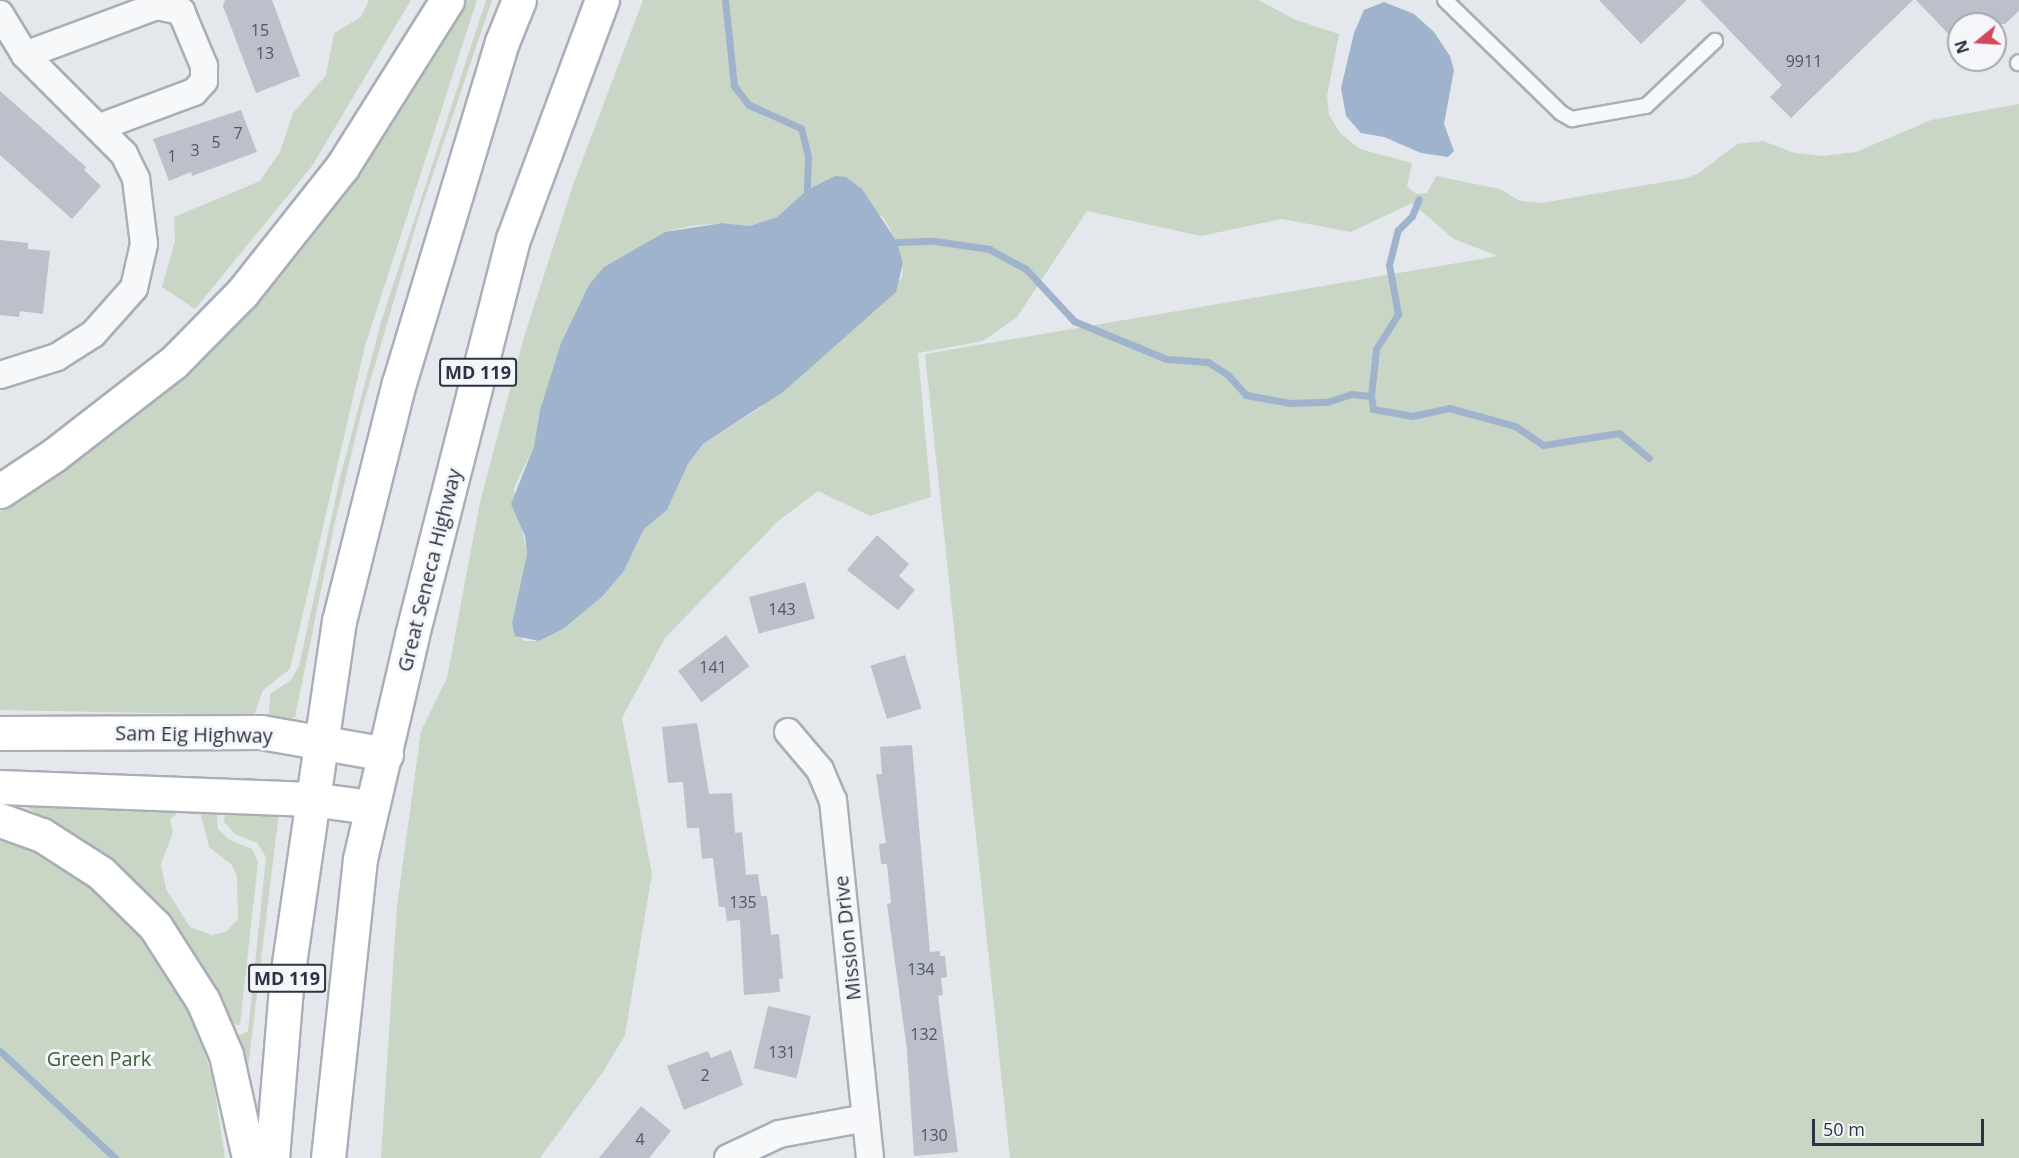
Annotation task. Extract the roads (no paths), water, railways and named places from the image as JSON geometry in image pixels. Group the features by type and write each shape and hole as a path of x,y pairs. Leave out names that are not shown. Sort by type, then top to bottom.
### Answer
{"main road":[{"path":"0,491 54,455 174,362 242,293 342,167 447,0"},
{"name":"MD 119","path":"272,1158 287,977 319,742 339,621 399,383 502,42 519,0"},
{"name":"Great Seneca Highway","path":"328,1158 346,963 371,807 386,754 412,635 513,239 602,0"},
{"name":"Sam Eig Highway","path":"0,733 261,732 386,754"},
{"path":"0,787 311,799 371,807"},
{"path":"0,820 42,835 101,873 155,926 203,1001 226,1055 249,1158"}],"street":[{"path":"25,55 157,6 181,11 204,66 204,81 194,92 100,127"},
{"path":"0,14 25,55 124,153 136,179 142,206 142,265 134,288 115,312 84,340 57,357 0,375"},
{"name":"Mission Drive","path":"788,732 820,770 833,800 870,1158"},
{"path":"728,1158 779,1134 866,1118"}],"lane":[{"path":"1444,0 1561,114 1572,119 1646,106 1715,41"}],"water":[{"path":"1384,2 1414,14 1434,32 1450,56 1454,70 1444,124 1454,151 1448,157 1421,153 1384,137 1361,133 1346,116 1341,88 1354,33 1364,10"},
{"path":"835,176 846,177 862,189 897,242 903,263 896,292 783,392 703,444 688,464 667,510 644,529 624,571 602,597 563,629 539,641 515,636 512,623 527,554 525,536 511,504 534,446 540,410 561,343 589,285 604,267 665,232 722,223 750,226 777,217 807,190"}],"waterway":[{"path":"725,0 734,86 749,105 801,128 808,156 807,190"},
{"path":"1371,396 1376,349 1398,314 1389,265 1398,230 1412,216 1419,199"},
{"path":"897,242 935,241 989,249 1026,269 1074,321 1166,359 1208,362 1228,375 1246,395 1290,403 1327,402 1351,394 1371,396 1373,409 1412,416 1449,408 1515,426 1543,445 1619,433 1649,458"},
{"path":"0,1051 115,1158"}],"park label":[{"name":"Green Park","path":"99,1058"}]}
